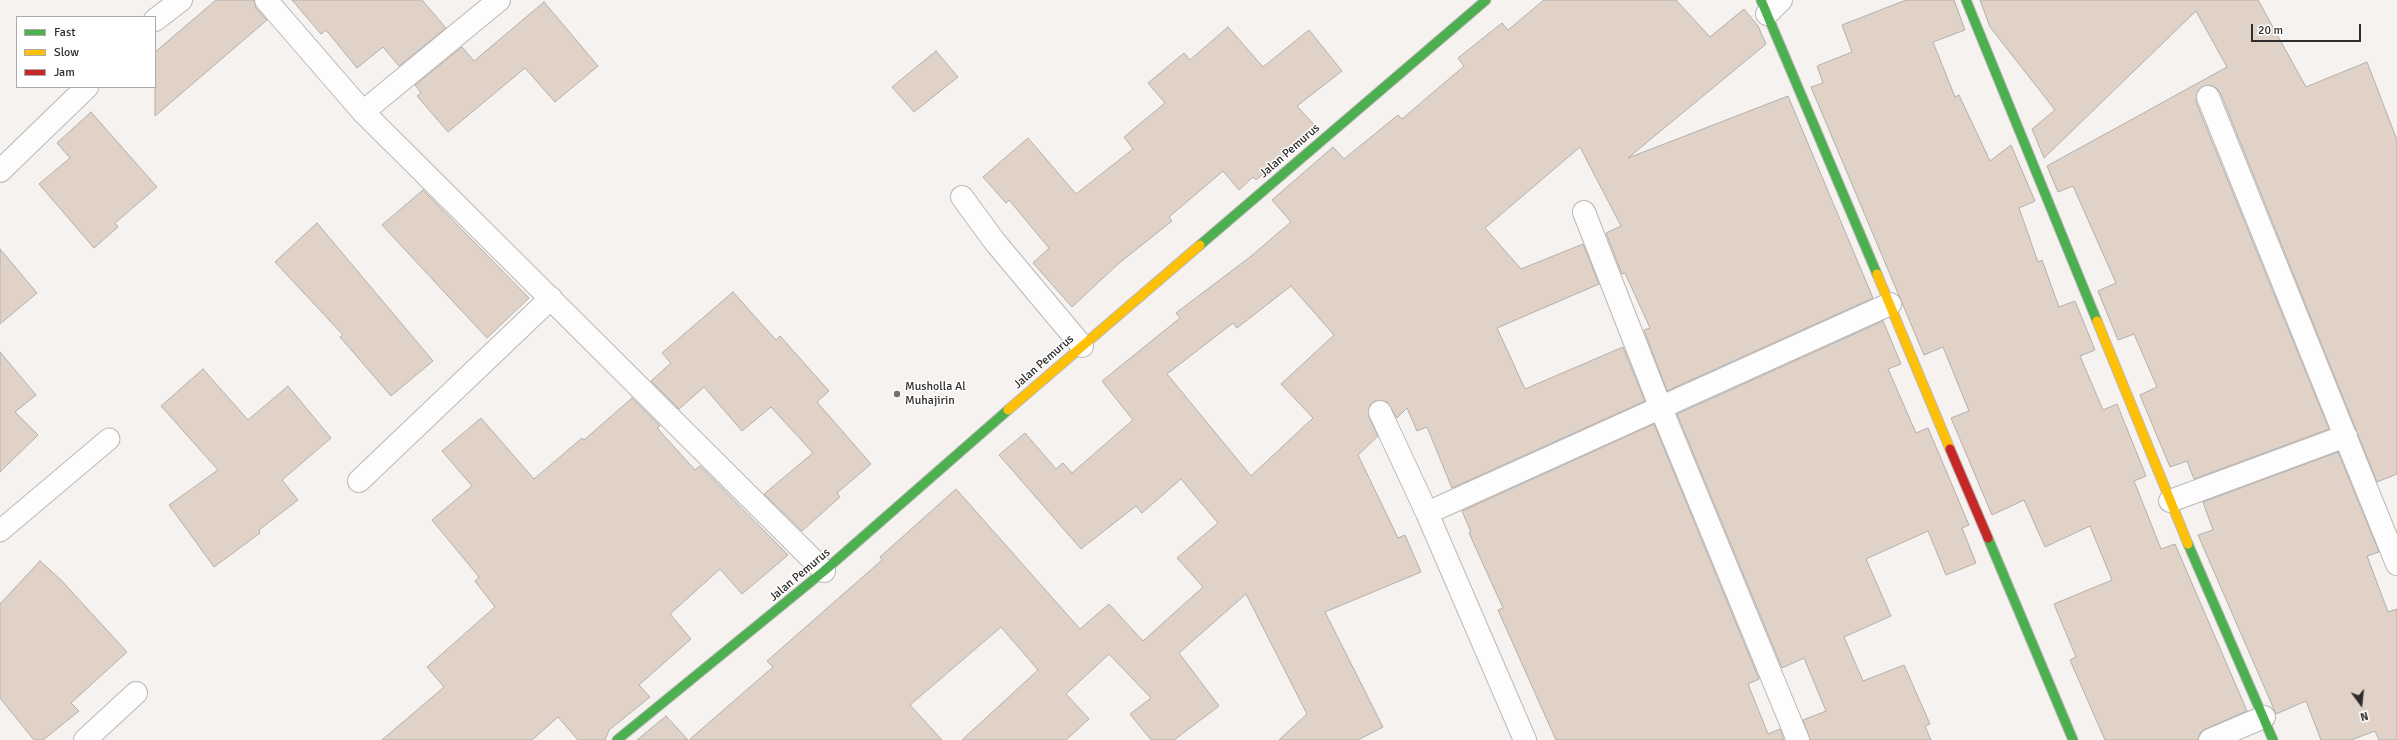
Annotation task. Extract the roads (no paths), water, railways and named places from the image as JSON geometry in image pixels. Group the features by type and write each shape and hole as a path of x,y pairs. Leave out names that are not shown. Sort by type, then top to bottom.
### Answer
{"street":[{"path":"156,11 182,0"},
{"path":"266,0 363,112 824,571"},
{"path":"363,112 499,0"},
{"name":"Jalan Pemurus","path":"617,740 824,571 1082,346 1486,0"},
{"path":"1966,0 2170,501 2273,740"},
{"path":"1770,5 1890,304 2073,740"},
{"path":"0,171 85,88"},
{"path":"2208,97 2397,564"},
{"path":"962,197 995,242 1082,346"},
{"path":"1584,212 1660,406 1798,740"},
{"path":"359,481 551,298"},
{"path":"1427,513 1660,406 1890,304"},
{"path":"1380,412 1427,513 1526,740"},
{"path":"2170,501 2346,436"},
{"path":"85,740 136,693"},
{"path":"2210,740 2264,717"}],"lane":[{"path":"0,531 109,439"}],"place":[{"name":"Musholla Al Muhajirin","path":"897,394"}]}
